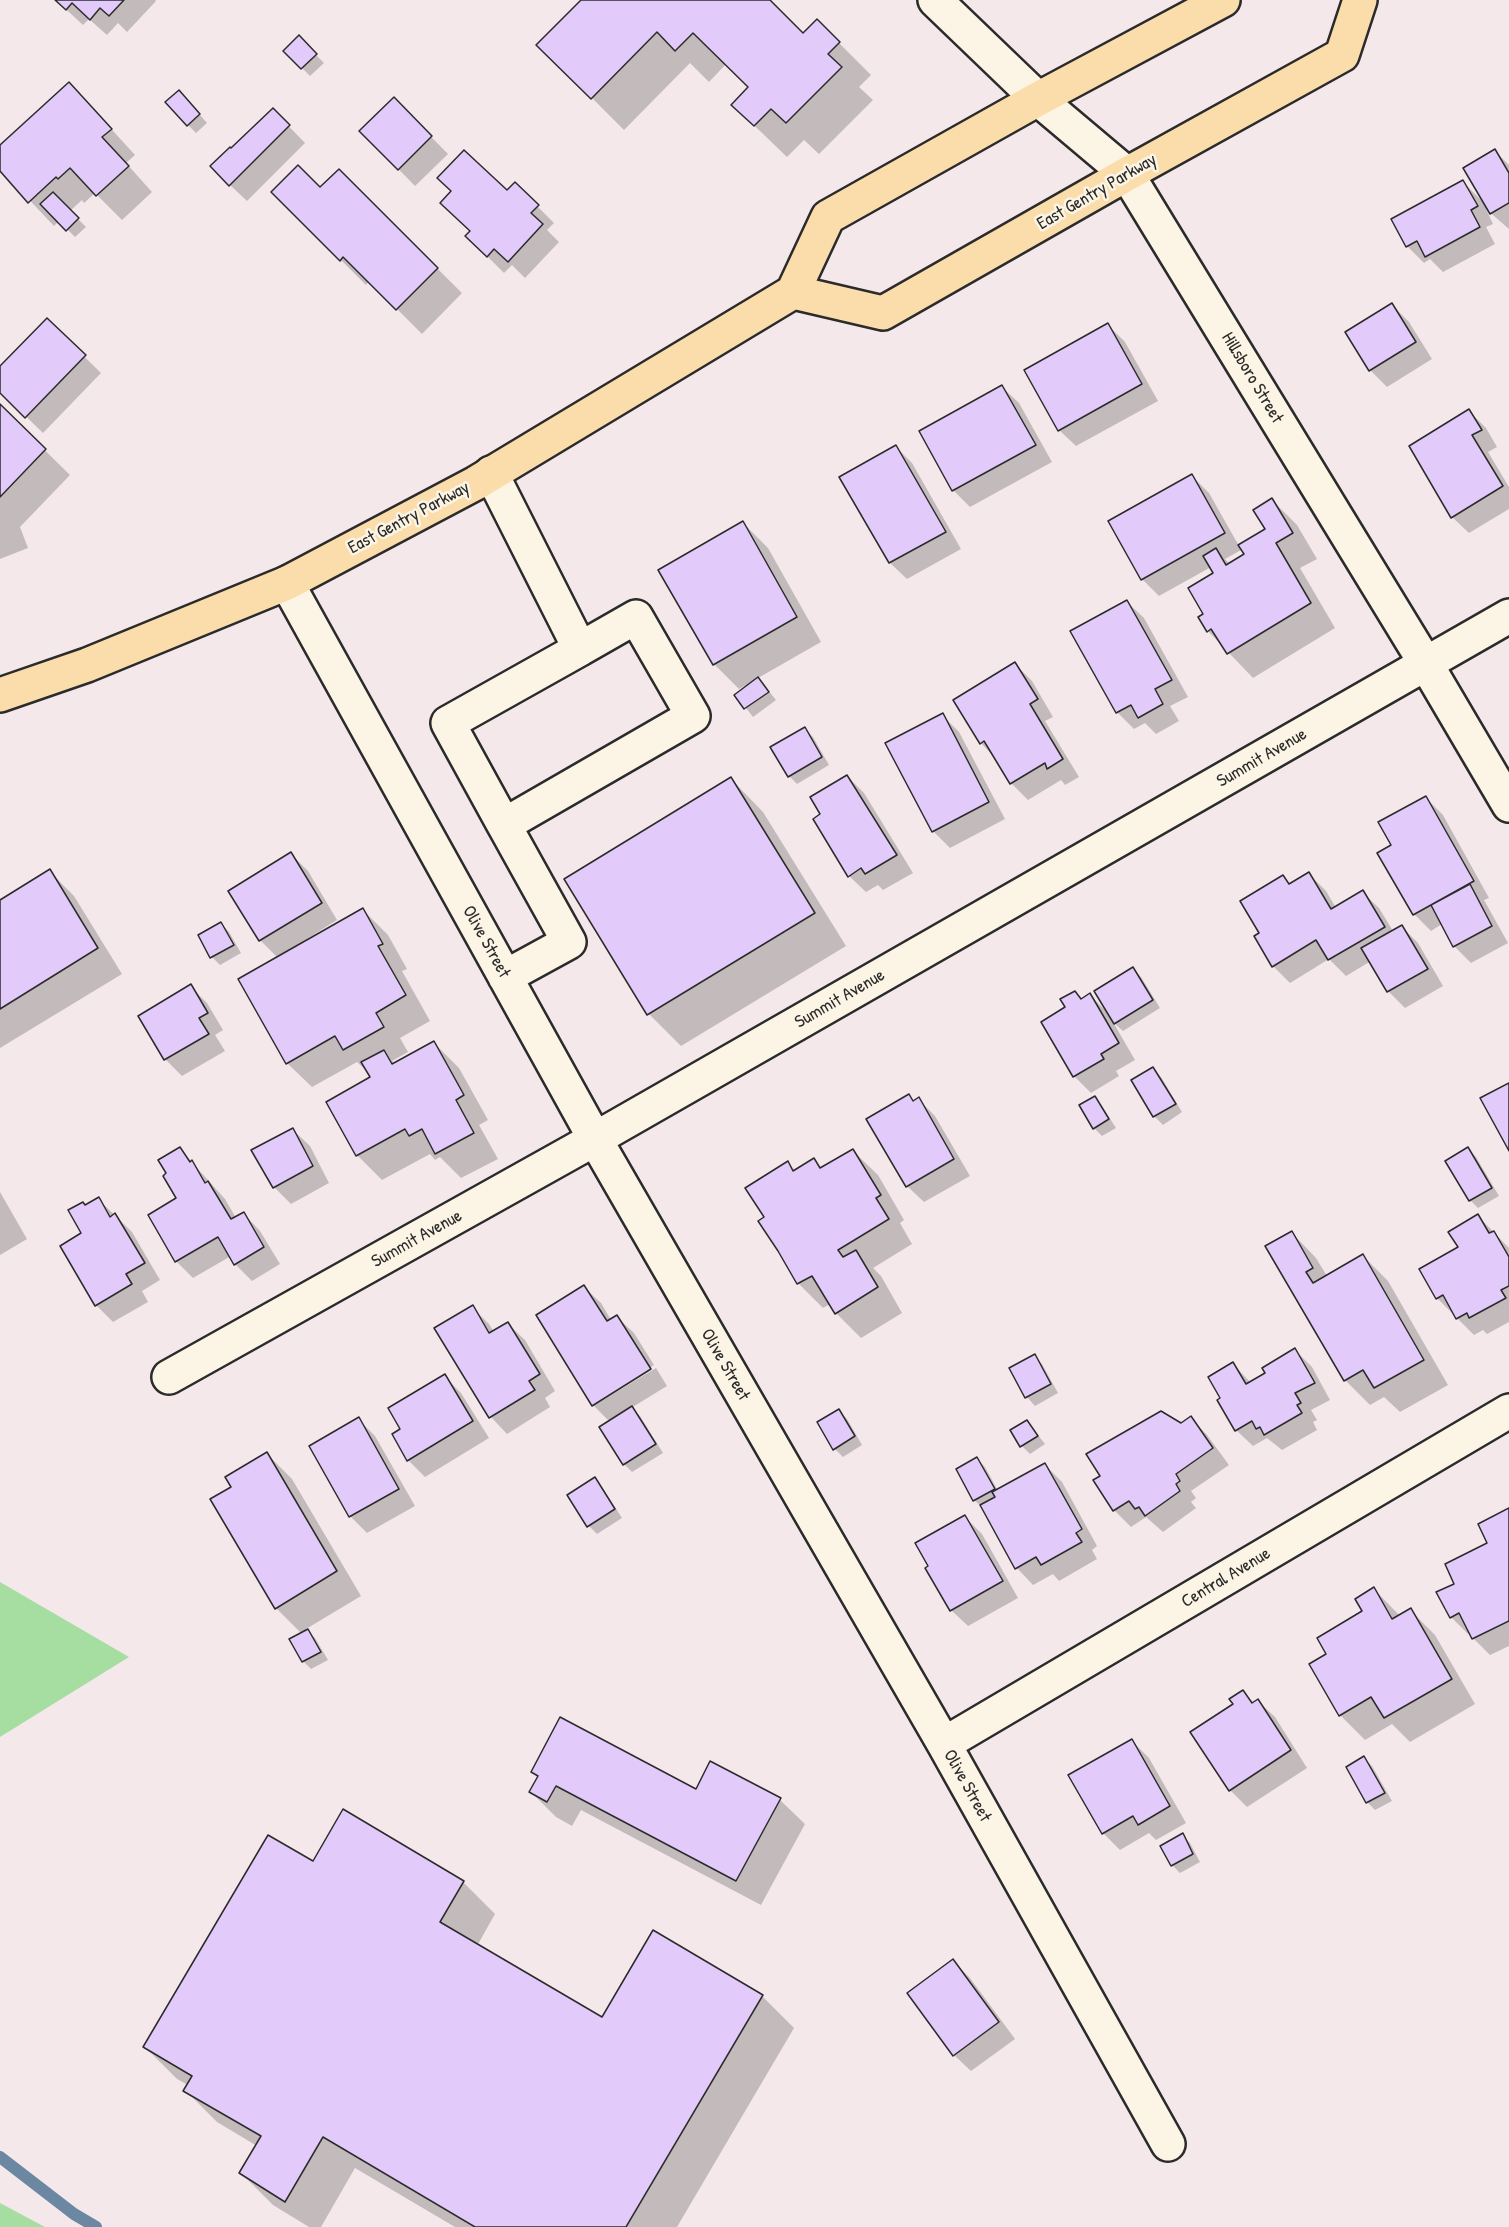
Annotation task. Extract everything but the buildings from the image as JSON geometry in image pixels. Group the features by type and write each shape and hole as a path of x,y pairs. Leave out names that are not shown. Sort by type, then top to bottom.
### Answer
{"main road":[{"path":"793,292 828,218 1038,99 1223,0"},
{"name":"East Gentry Parkway","path":"0,695 87,666 287,583 491,473 793,292 883,313 1342,55 1360,0"}],"street":[{"name":"Hillsboro Street","path":"935,0 1038,99 1127,174 1426,664 1509,805"},
{"path":"491,473 580,649"},
{"name":"Olive Street","path":"287,583 595,1140 944,1744 1168,2144"},
{"name":"Summit Avenue","path":"169,1377 595,1140 1509,616"},
{"path":"504,825 693,716 636,617 448,723 504,825 569,942 505,977"},
{"name":"Central Avenue","path":"944,1744 1509,1411"}],"green space":[{"path":"0,1582 129,1657 0,1737"},
{"path":"0,2203 45,2227 0,2227"}],"waterway":[{"path":"0,2157 74,2214 96,2227"}]}
